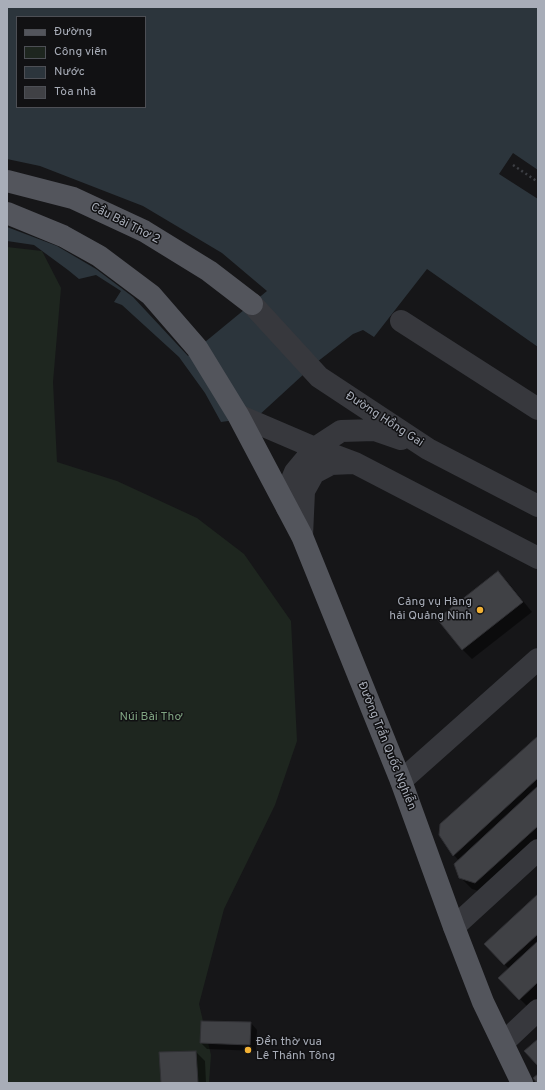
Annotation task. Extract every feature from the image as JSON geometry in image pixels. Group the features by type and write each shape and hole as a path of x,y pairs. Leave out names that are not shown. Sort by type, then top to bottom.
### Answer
{"main road":[{"name":"Cầu Bài Thơ 2","path":"7,181 73,198 144,231 209,271 252,304"},
{"name":"Đường Trần Quốc Nghiễn","path":"7,213 63,236 99,256 151,295 197,348 238,415 302,536 401,781 483,1002 522,1083"}],"street":[{"name":"Đường Hồng Gai","path":"252,304 319,377 428,449 535,498"},
{"path":"401,321 538,409"},
{"path":"238,415 315,448 355,463 538,558"},
{"path":"287,508 287,491 296,472 315,448 341,431 375,430 428,449"},
{"path":"302,536 304,491 314,473 331,464 355,463"},
{"path":"401,781 538,659"},
{"path":"454,927 538,850"},
{"path":"503,1043 538,1010"}],"path":[{"path":"513,165 538,182"}],"green space":[{"name":"Núi Bài Thơ","path":"7,247 42,251 61,288 53,382 57,462 117,481 197,518 244,554 291,621 297,741 275,805 224,909 199,1004 211,1055 209,1083 7,1083"}],"water":[{"path":"7,7 538,7 538,347 427,269 374,337 363,330 353,334 317,362 257,417 221,422 205,393 179,357 122,305 114,302 121,291 96,275 79,279 34,245 7,241"}],"pier":[{"path":"513,153 538,170 538,199 499,174"},
{"path":"7,159 40,166 143,206 222,253 267,291 188,356 133,297 96,269 57,246 7,227"}],"building":[{"name":"Cảng vụ Hàng hải Quảng Ninh","path":"498,571 523,602 462,650 437,619"},
{"path":"538,736 538,778 453,856 439,835 440,824"},
{"path":"538,786 538,826 475,883 459,878 454,864"},
{"path":"538,894 538,934 504,965 484,944"},
{"path":"538,941 538,982 519,1000 498,978"},
{"path":"201,1021 251,1022 250,1045 200,1043"},
{"path":"538,1039 538,1066 524,1051"},
{"path":"196,1051 198,1083 161,1083 159,1052"},
{"path":"538,1074 538,1083 537,1083 533,1078"}],"place":[{"name":"Cảng vụ Hàng hải Quảng Ninh","path":"480,610"},
{"name":"Đền thờ vua Lê Thánh Tông","path":"248,1050"}]}
